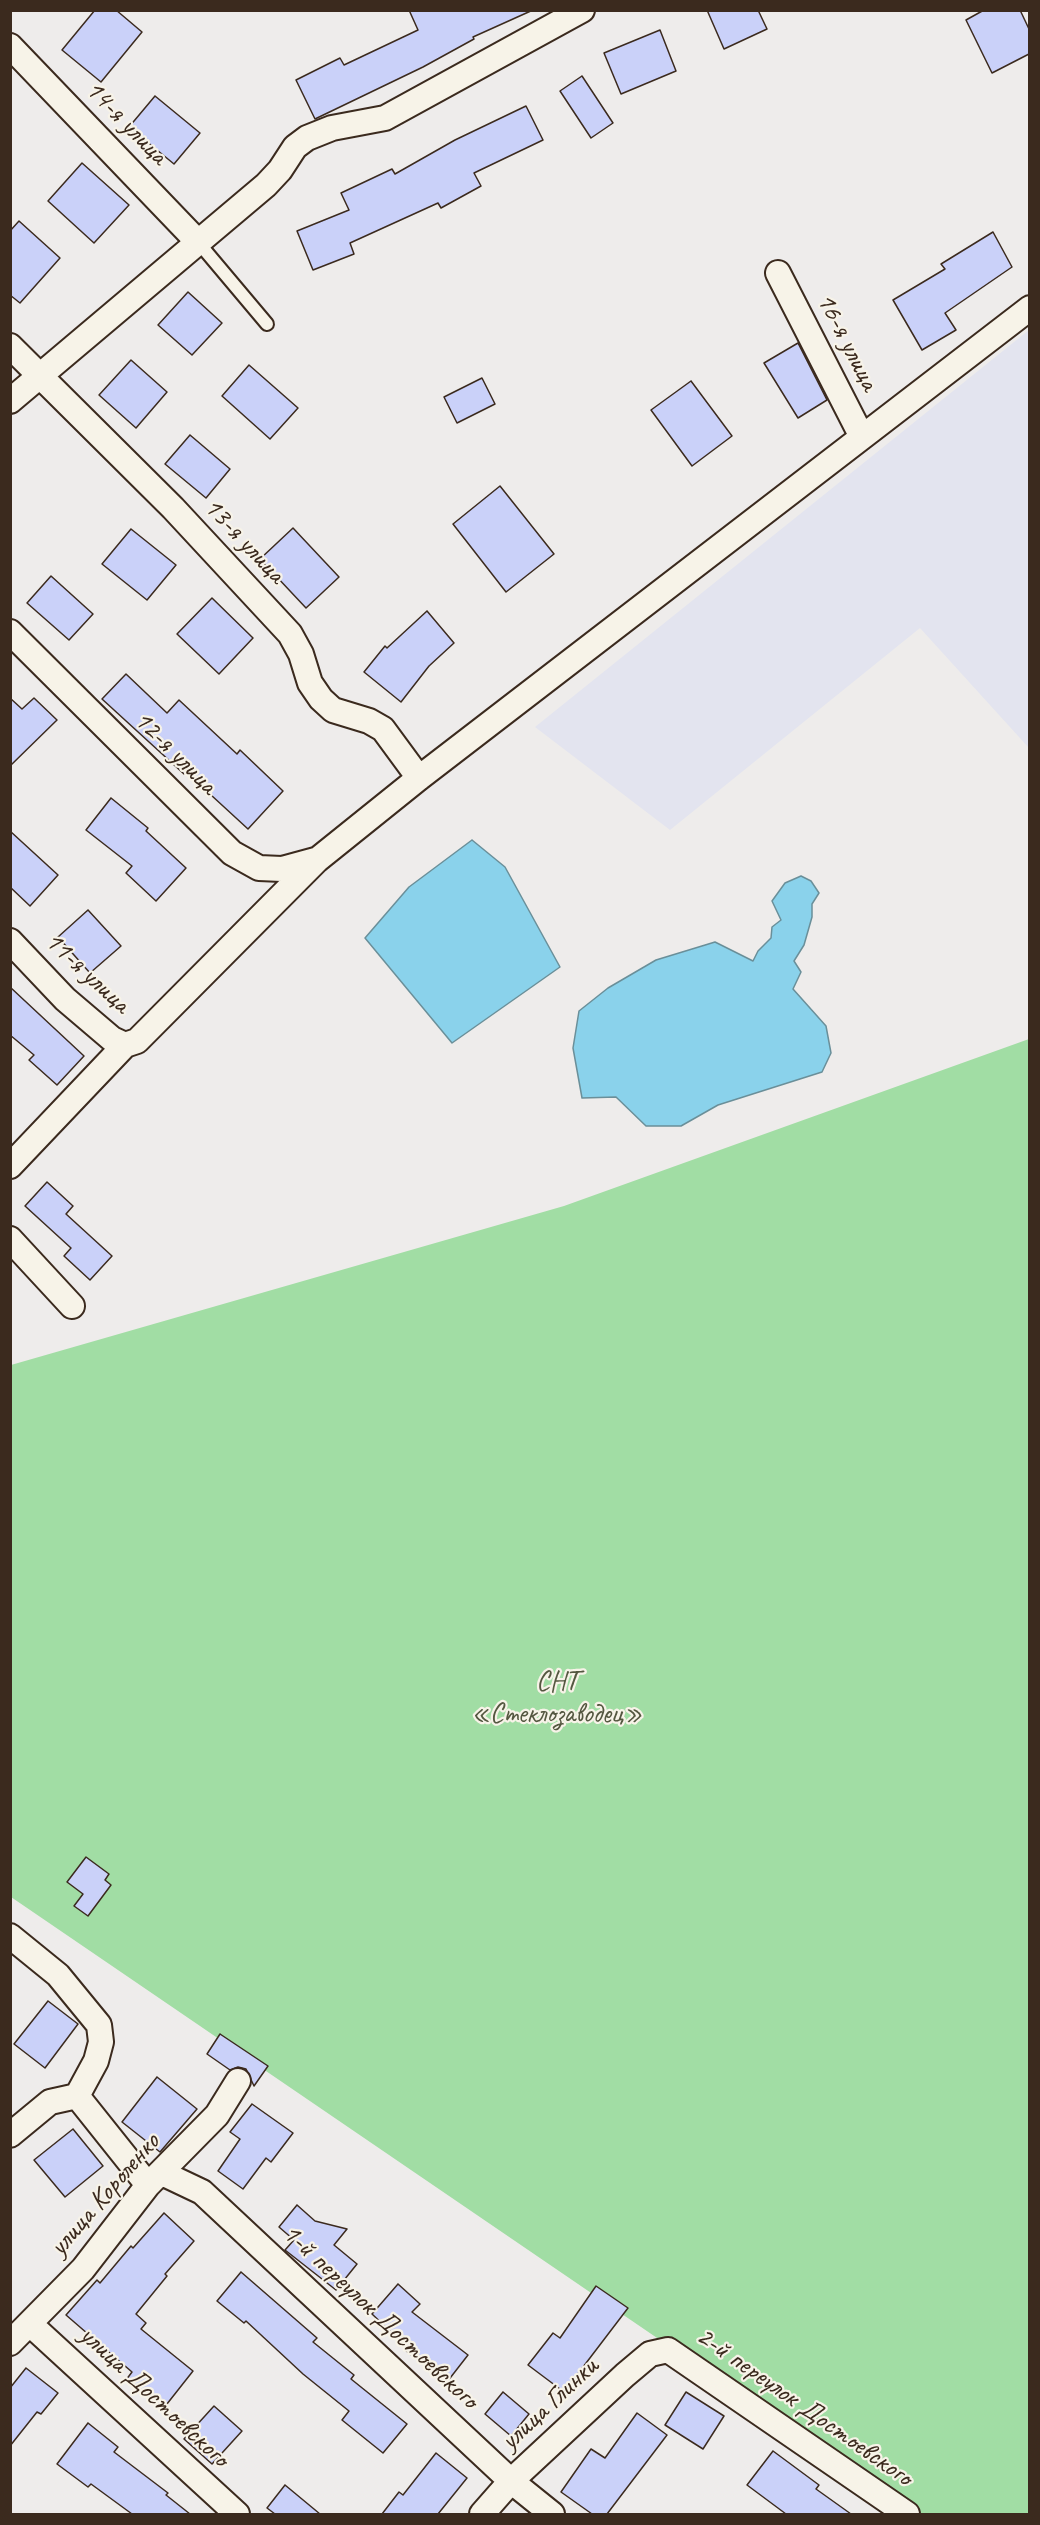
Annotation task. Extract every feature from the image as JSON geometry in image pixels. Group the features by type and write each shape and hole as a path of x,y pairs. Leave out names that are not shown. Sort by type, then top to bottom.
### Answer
{"street":[{"path":"10,401 266,185 280,170 295,147 307,138 332,128 385,118 582,10"},
{"name":"14-я улица","path":"10,46 198,242"},
{"name":"16-я улица","path":"778,273 862,437"},
{"path":"10,1166 125,1045 137,1041 317,860 419,778 1029,308"},
{"name":"13-я улица","path":"10,346 173,508 290,634 301,654 310,683 321,699 333,710 369,721 383,729 419,778"},
{"name":"12-я улица","path":"10,632 232,853 259,868 282,869 317,860"},
{"name":"11-я улица","path":"10,941 65,999 112,1039 125,1045"},
{"path":"10,1239 72,1306"},
{"path":"10,1936 58,1975 99,2025 101,2042 96,2061 78,2096 50,2102 10,2135"},
{"name":"улица Короленко","path":"10,2343 82,2269 155,2179 217,2115 238,2081"},
{"name":"1-й переулок Достоевского","path":"78,2096 155,2179 202,2192 511,2481 552,2514"},
{"name":"улица Достоевского","path":"30,2324 237,2514"},
{"name":"улица Глинки","path":"482,2514 511,2481 642,2361 650,2354 668,2350"},
{"name":"2-й переулок Достоевского","path":"668,2350 907,2514"}],"lane":[{"path":"198,242 267,324"}],"shaded area":[{"path":"1029,330 1029,748 920,628 670,830 535,727"}],"green space":[{"name":"СНТ «Стеклозаводец»","path":"1029,1039 1029,2514 915,2514 11,1897 11,1365 564,1206"}],"water":[{"path":"472,840 505,867 560,967 452,1043 365,938 409,887"},
{"path":"801,876 811,881 819,893 812,904 812,917 804,945 794,961 801,972 793,989 826,1026 831,1053 822,1072 718,1105 681,1126 646,1126 616,1097 582,1098 573,1048 579,1011 608,988 656,960 715,942 753,961 758,951 771,938 772,927 781,920 772,901 785,883"}],"building":[{"path":"95,10 116,10 142,32 101,82 62,50"},
{"path":"409,10 533,10 473,37 474,39 423,67 315,119 296,80 340,58 344,65 418,30"},
{"path":"707,10 758,10 767,29 724,49"},
{"path":"984,10 1020,10 1029,29 1029,54 992,73 966,20"},
{"path":"660,30 676,71 621,94 604,53"},
{"path":"582,76 613,123 591,138 560,91"},
{"path":"155,96 200,133 174,164 129,127"},
{"path":"526,106 543,140 474,173 481,186 441,208 438,203 350,243 354,254 313,270 297,231 349,210 341,193 392,169 395,174 455,140"},
{"path":"82,163 129,205 94,243 48,201"},
{"path":"19,221 60,258 20,303 10,295 10,231"},
{"path":"993,232 1012,267 945,313 956,330 922,350 893,300 945,269 941,264"},
{"path":"188,292 222,323 192,355 158,325"},
{"path":"798,343 827,400 798,418 764,363"},
{"path":"131,360 167,392 136,428 99,395"},
{"path":"249,365 298,408 270,439 222,396"},
{"path":"482,378 495,404 457,423 444,397"},
{"path":"691,381 732,436 692,466 651,410"},
{"path":"190,435 230,469 206,498 165,464"},
{"path":"500,486 554,554 506,592 453,524"},
{"path":"293,528 339,577 306,608 260,559"},
{"path":"131,529 176,565 147,600 102,564"},
{"path":"51,576 93,614 69,640 27,603"},
{"path":"212,598 253,638 219,674 177,634"},
{"path":"427,611 454,643 429,666 401,702 364,672 385,646 387,648"},
{"path":"126,674 167,713 179,700 237,754 240,750 283,791 248,829 102,699"},
{"path":"10,698 22,709 34,698 57,720 10,766"},
{"path":"111,798 148,828 146,831 186,868 156,901 126,873 132,866 86,830"},
{"path":"10,831 58,875 30,906 10,887"},
{"path":"88,910 121,946 90,973 58,937"},
{"path":"10,987 84,1056 57,1085 29,1060 34,1055 10,1035"},
{"path":"47,1182 73,1206 66,1214 112,1256 90,1280 64,1256 71,1248 25,1206"},
{"path":"86,1857 109,1874 105,1880 111,1885 88,1916 74,1906 83,1894 67,1882"},
{"path":"48,2001 78,2024 45,2068 14,2044"},
{"path":"220,2034 268,2066 254,2086 246,2069 238,2067 230,2070 207,2054"},
{"path":"157,2077 197,2109 160,2152 122,2122"},
{"path":"252,2104 293,2133 271,2162 266,2158 243,2189 218,2171 240,2139 230,2132"},
{"path":"73,2129 103,2166 65,2197 34,2160"},
{"path":"297,2205 315,2221 347,2229 334,2245 357,2264 336,2290 285,2250 294,2240 279,2227"},
{"path":"164,2213 194,2241 165,2274 167,2276 136,2314 146,2323 141,2329 193,2371 163,2409 126,2380 132,2372 66,2315 97,2280 100,2283 131,2246 133,2248"},
{"path":"241,2272 317,2338 313,2342 354,2375 351,2379 407,2424 383,2453 342,2420 349,2411 303,2374 246,2321 244,2323 217,2301"},
{"path":"398,2284 420,2304 412,2312 468,2355 447,2382 405,2350 407,2347 372,2314"},
{"path":"596,2286 628,2308 564,2392 528,2365 553,2333 560,2338"},
{"path":"26,2368 58,2393 41,2414 37,2412 10,2446 10,2388"},
{"path":"503,2392 529,2414 511,2436 485,2414"},
{"path":"686,2392 724,2416 703,2449 665,2425"},
{"path":"214,2406 242,2431 212,2464 184,2439"},
{"path":"637,2413 667,2435 607,2514 592,2514 561,2492 591,2449 605,2458"},
{"path":"88,2423 118,2447 114,2452 168,2493 166,2495 190,2514 132,2514 91,2484 88,2487 57,2464"},
{"path":"773,2451 819,2485 816,2489 851,2514 786,2514 747,2485"},
{"path":"436,2453 467,2478 438,2514 382,2514 399,2492 403,2495"},
{"path":"285,2485 320,2514 275,2514 267,2508"}]}
